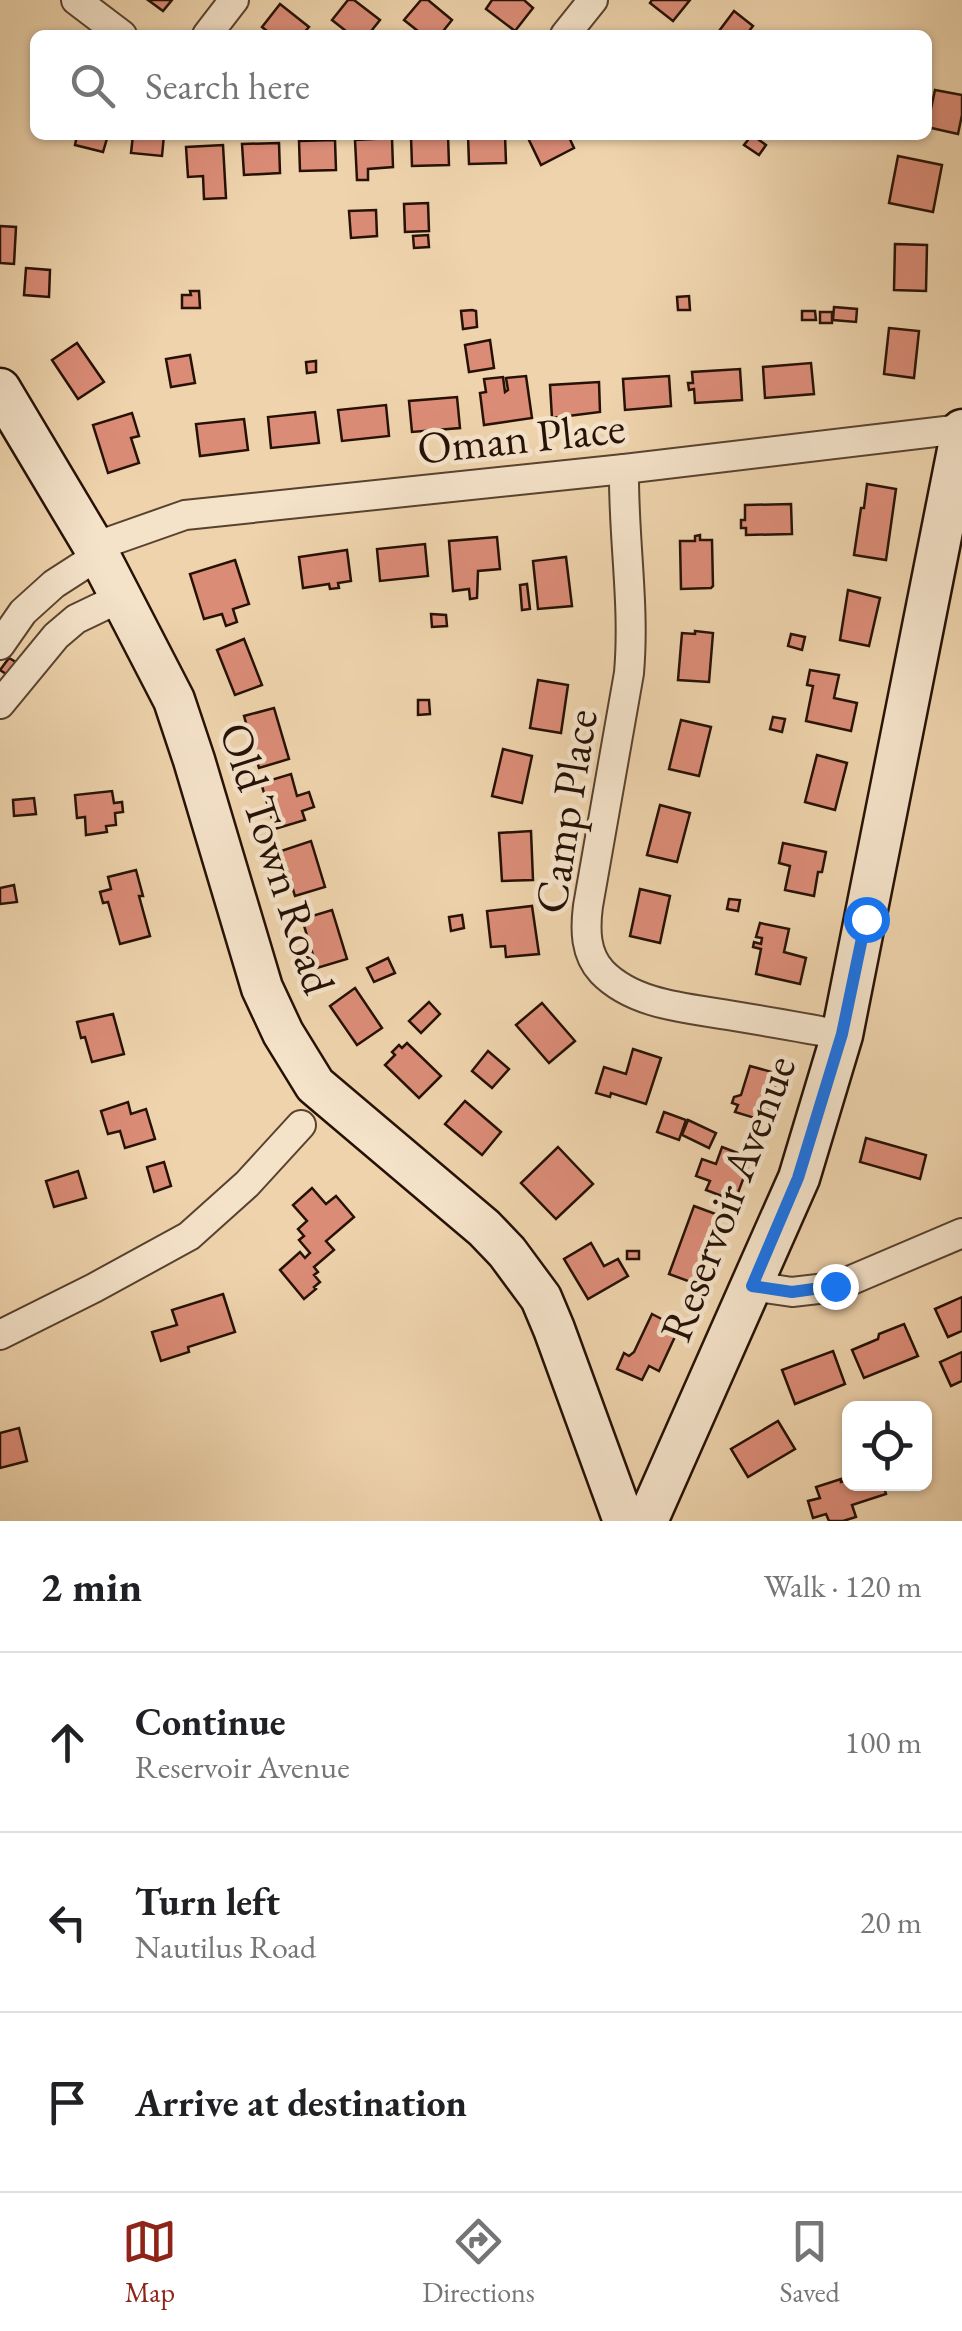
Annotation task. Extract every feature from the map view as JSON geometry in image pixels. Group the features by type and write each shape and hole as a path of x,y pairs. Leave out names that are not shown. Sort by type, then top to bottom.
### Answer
{"main road":[{"name":"Old Town Road","path":"0,390 122,597 174,700 262,988 283,1033 315,1085 484,1228 523,1272 541,1298 554,1330 624,1521"},
{"name":"Reservoir Avenue","path":"647,1521 798,1178 842,1034 962,430"}],"street":[{"path":"76,0 115,30"},
{"path":"211,30 234,0"},
{"path":"570,30 593,0"},
{"name":"Oman Place","path":"0,645 24,612 96,551 184,515 962,430"},
{"name":"Camp Place","path":"624,468 632,641 586,918 585,930 594,962 618,984 658,1002 842,1034"},
{"path":"0,704 56,636 76,619 122,597"},
{"path":"0,1335 188,1236 247,1184 301,1125"},
{"path":"752,1286 792,1292 835,1286 962,1233"}],"building":[{"path":"148,0 172,0 163,11"},
{"path":"348,0 354,0 380,20 372,30 345,30 332,20"},
{"path":"421,0 428,0 452,20 444,30 417,30 404,20"},
{"path":"492,0 524,0 533,8 516,30 486,9"},
{"path":"690,0 673,21 650,3"},
{"path":"280,4 309,27 266,30 262,27"},
{"path":"734,11 753,26 750,30 720,30"},
{"path":"935,90 962,95 958,134 932,128"},
{"path":"76,140 107,140 103,152 75,145"},
{"path":"132,140 164,140 162,156 131,153"},
{"path":"335,140 336,170 300,171 299,141"},
{"path":"355,140 392,140 393,167 368,169 368,180 357,180"},
{"path":"411,140 448,140 449,165 412,166"},
{"path":"468,140 505,140 506,163 469,164"},
{"path":"529,140 570,140 574,148 541,165"},
{"path":"748,140 759,140 766,145 759,155 744,145"},
{"path":"279,143 280,173 244,175 242,144"},
{"path":"223,145 226,198 204,199 203,176 188,177 186,147"},
{"path":"898,156 942,165 933,212 889,203"},
{"path":"428,203 429,231 405,232 404,204"},
{"path":"376,210 377,236 351,238 349,211"},
{"path":"0,226 16,227 14,264 0,263"},
{"path":"428,235 429,247 414,248 413,236"},
{"path":"895,244 927,245 926,291 894,290"},
{"path":"26,268 50,270 49,297 24,295"},
{"path":"190,291 199,291 200,308 182,308 182,295 191,295"},
{"path":"689,296 690,310 678,310 677,297"},
{"path":"834,307 857,309 856,322 833,320"},
{"path":"461,311 476,311 477,327 463,329"},
{"path":"802,311 815,311 816,320 802,320"},
{"path":"820,312 832,312 832,323 820,323"},
{"path":"889,328 919,331 914,378 884,374"},
{"path":"490,340 494,368 469,372 465,345"},
{"path":"77,343 104,382 78,399 52,360"},
{"path":"190,355 195,383 171,387 166,359"},
{"path":"316,361 316,372 307,373 306,362"},
{"path":"811,363 814,394 765,398 763,367"},
{"path":"740,369 742,400 695,403 694,389 689,390 688,383 693,383 692,372"},
{"path":"526,376 532,418 484,425 480,393 486,392 484,379 503,377 505,392 506,378"},
{"path":"669,376 671,406 625,410 623,379"},
{"path":"599,382 600,412 552,418 550,385"},
{"path":"457,397 460,428 412,432 409,401"},
{"path":"386,405 389,436 342,441 338,410"},
{"path":"315,412 319,443 271,448 268,417"},
{"path":"132,413 139,436 131,438 139,463 108,473 93,425"},
{"path":"244,419 248,450 200,456 196,424"},
{"path":"867,484 896,489 886,560 854,555"},
{"path":"791,504 792,534 746,535 746,528 741,528 745,505"},
{"path":"700,535 700,540 712,540 713,586 681,589 680,541 695,541 695,536"},
{"path":"497,537 500,569 478,571 477,598 470,599 469,589 453,591 449,541"},
{"path":"425,544 428,576 380,581 377,549"},
{"path":"347,550 351,581 338,583 339,588 330,589 329,584 303,588 299,557"},
{"path":"566,557 572,606 538,609 533,561"},
{"path":"235,560 249,604 233,609 237,622 226,626 222,614 204,619 190,574"},
{"path":"527,584 530,609 522,610 520,585"},
{"path":"848,590 880,598 869,646 840,640"},
{"path":"431,614 446,615 447,626 432,627"},
{"path":"682,633 713,633 709,682 678,680"},
{"path":"791,634 805,637 802,650 788,646"},
{"path":"244,639 262,685 235,695 217,650"},
{"path":"9,658 21,665 12,678 0,670"},
{"path":"810,670 839,675 834,698 857,703 851,731 806,721 813,686 807,685"},
{"path":"538,680 568,685 561,733 530,728"},
{"path":"418,700 429,700 430,714 418,715"},
{"path":"274,708 289,759 259,768 244,716"},
{"path":"773,717 785,719 782,732 770,729"},
{"path":"681,720 711,727 699,776 669,769"},
{"path":"503,749 532,756 522,803 492,796"},
{"path":"817,755 847,763 835,810 805,802"},
{"path":"291,774 297,796 309,792 314,807 302,811 305,820 275,829 261,783"},
{"path":"112,791 114,803 122,802 123,812 115,813 116,825 106,826 107,832 86,835 85,817 77,818 75,795"},
{"path":"34,798 36,814 14,816 13,800"},
{"path":"660,805 690,813 677,862 647,855"},
{"path":"531,831 533,880 502,881 499,833"},
{"path":"311,841 325,887 295,896 281,851"},
{"path":"783,843 826,852 814,896 785,890 790,866 779,863"},
{"path":"136,870 150,936 120,944 108,902 103,903 100,892 111,889 108,877"},
{"path":"14,885 17,902 0,904 0,888"},
{"path":"640,889 670,896 660,943 630,936"},
{"path":"729,899 740,900 738,911 727,909"},
{"path":"532,906 539,954 506,957 505,946 491,947 487,911"},
{"path":"332,910 347,959 317,968 302,919"},
{"path":"462,915 464,928 451,931 449,917"},
{"path":"760,923 789,929 784,952 806,958 800,984 756,974 761,949 753,947 754,942 761,944 762,938 756,937"},
{"path":"388,958 395,973 374,982 367,968"},
{"path":"355,988 382,1028 357,1045 330,1006"},
{"path":"429,1002 440,1014 421,1033 409,1021"},
{"path":"542,1003 575,1041 549,1063 516,1025"},
{"path":"113,1014 124,1054 92,1062 77,1022"},
{"path":"407,1043 441,1076 419,1098 385,1065 399,1045 402,1048"},
{"path":"633,1049 661,1058 646,1104 611,1093 610,1097 596,1093 604,1067 626,1074"},
{"path":"488,1051 509,1069 492,1088 472,1071"},
{"path":"750,1066 779,1074 765,1121 735,1112 738,1105 732,1103 734,1097 741,1095"},
{"path":"465,1101 501,1132 482,1155 445,1124"},
{"path":"128,1102 131,1114 146,1109 155,1139 125,1148 120,1131 108,1134 101,1111"},
{"path":"664,1112 686,1120 679,1140 657,1132"},
{"path":"688,1120 716,1133 709,1148 682,1135"},
{"path":"866,1138 926,1155 920,1179 860,1162"},
{"path":"558,1147 593,1184 556,1219 521,1183"},
{"path":"722,1147 751,1158 735,1201 706,1190 710,1181 696,1176 702,1159 716,1164"},
{"path":"164,1162 171,1186 154,1192 147,1167"},
{"path":"78,1171 86,1198 54,1207 46,1181"},
{"path":"312,1188 326,1204 336,1196 354,1217 326,1241 334,1250 314,1267 320,1282 304,1299 280,1270 300,1252 305,1258 310,1253 299,1240 304,1236 298,1229 307,1221 293,1205"},
{"path":"694,1206 721,1216 696,1284 669,1274"},
{"path":"591,1243 604,1266 618,1259 628,1276 588,1299 564,1259"},
{"path":"627,1251 639,1251 639,1259 627,1259"},
{"path":"223,1294 235,1332 188,1347 189,1352 161,1361 152,1332 177,1325 172,1310"},
{"path":"962,1297 962,1331 948,1337 935,1309"},
{"path":"652,1314 679,1328 659,1371 649,1366 642,1380 617,1369 624,1353 629,1356 634,1352"},
{"path":"904,1324 918,1356 864,1378 852,1350"},
{"path":"833,1351 845,1384 795,1404 782,1370"},
{"path":"962,1352 962,1381 951,1386 940,1362"},
{"path":"778,1421 795,1449 748,1477 731,1449"},
{"path":"19,1428 27,1461 0,1468 0,1433"},
{"path":"841,1479 842,1491 886,1494 852,1505 856,1517 829,1521 826,1514 813,1518 808,1501 820,1498 816,1487"}],"route":[{"path":"835,1286 792,1292 752,1286 798,1178 842,1034 866,919"}]}
